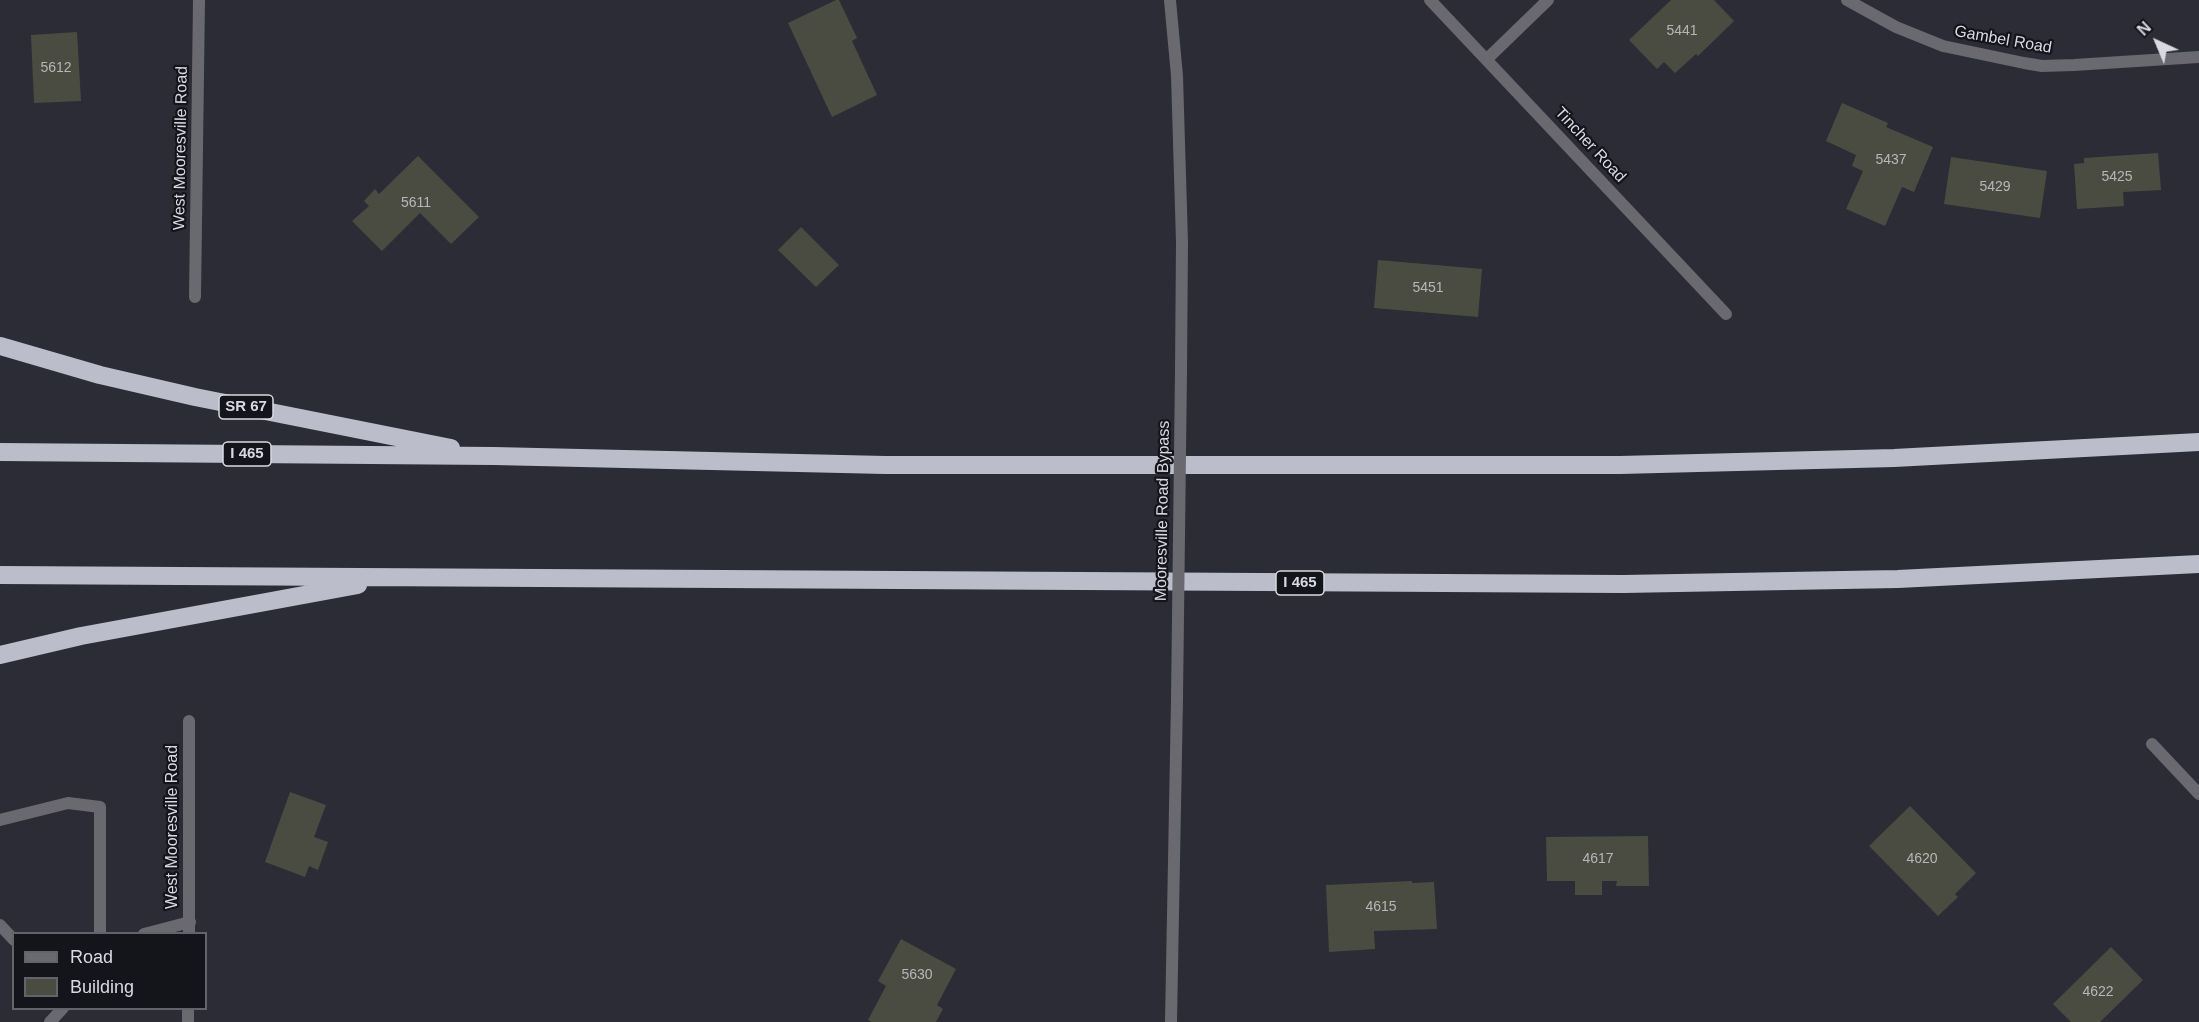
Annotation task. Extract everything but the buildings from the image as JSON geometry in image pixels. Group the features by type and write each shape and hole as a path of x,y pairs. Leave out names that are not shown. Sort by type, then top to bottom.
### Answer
{"highway":[{"name":"SR 67","path":"0,346 100,375 195,397 494,456"},
{"name":"I 465","path":"0,452 494,456 885,465 1620,465 1894,458 2199,442"},
{"name":"I 465","path":"0,575 1623,584 1898,579 2199,564"},
{"path":"0,655 81,636 401,578"}],"street":[{"name":"West Mooresville Road","path":"195,297 199,0"},
{"name":"Mooresville Road Bypass","path":"1170,0 1177,76 1182,218 1171,1022"},
{"name":"Tincher Road","path":"1430,0 1726,314"},
{"path":"1487,59 1548,0"},
{"name":"Gambel Road","path":"1847,0 1896,27 1943,46 2042,66 2074,66 2199,57"},
{"name":"West Mooresville Road","path":"189,721 189,928"},
{"path":"2152,744 2199,794"},
{"path":"0,820 68,803 100,807 100,932"},
{"path":"0,925 12,938"},
{"path":"153,932 189,928"},
{"path":"50,1022 61,1010"}]}
